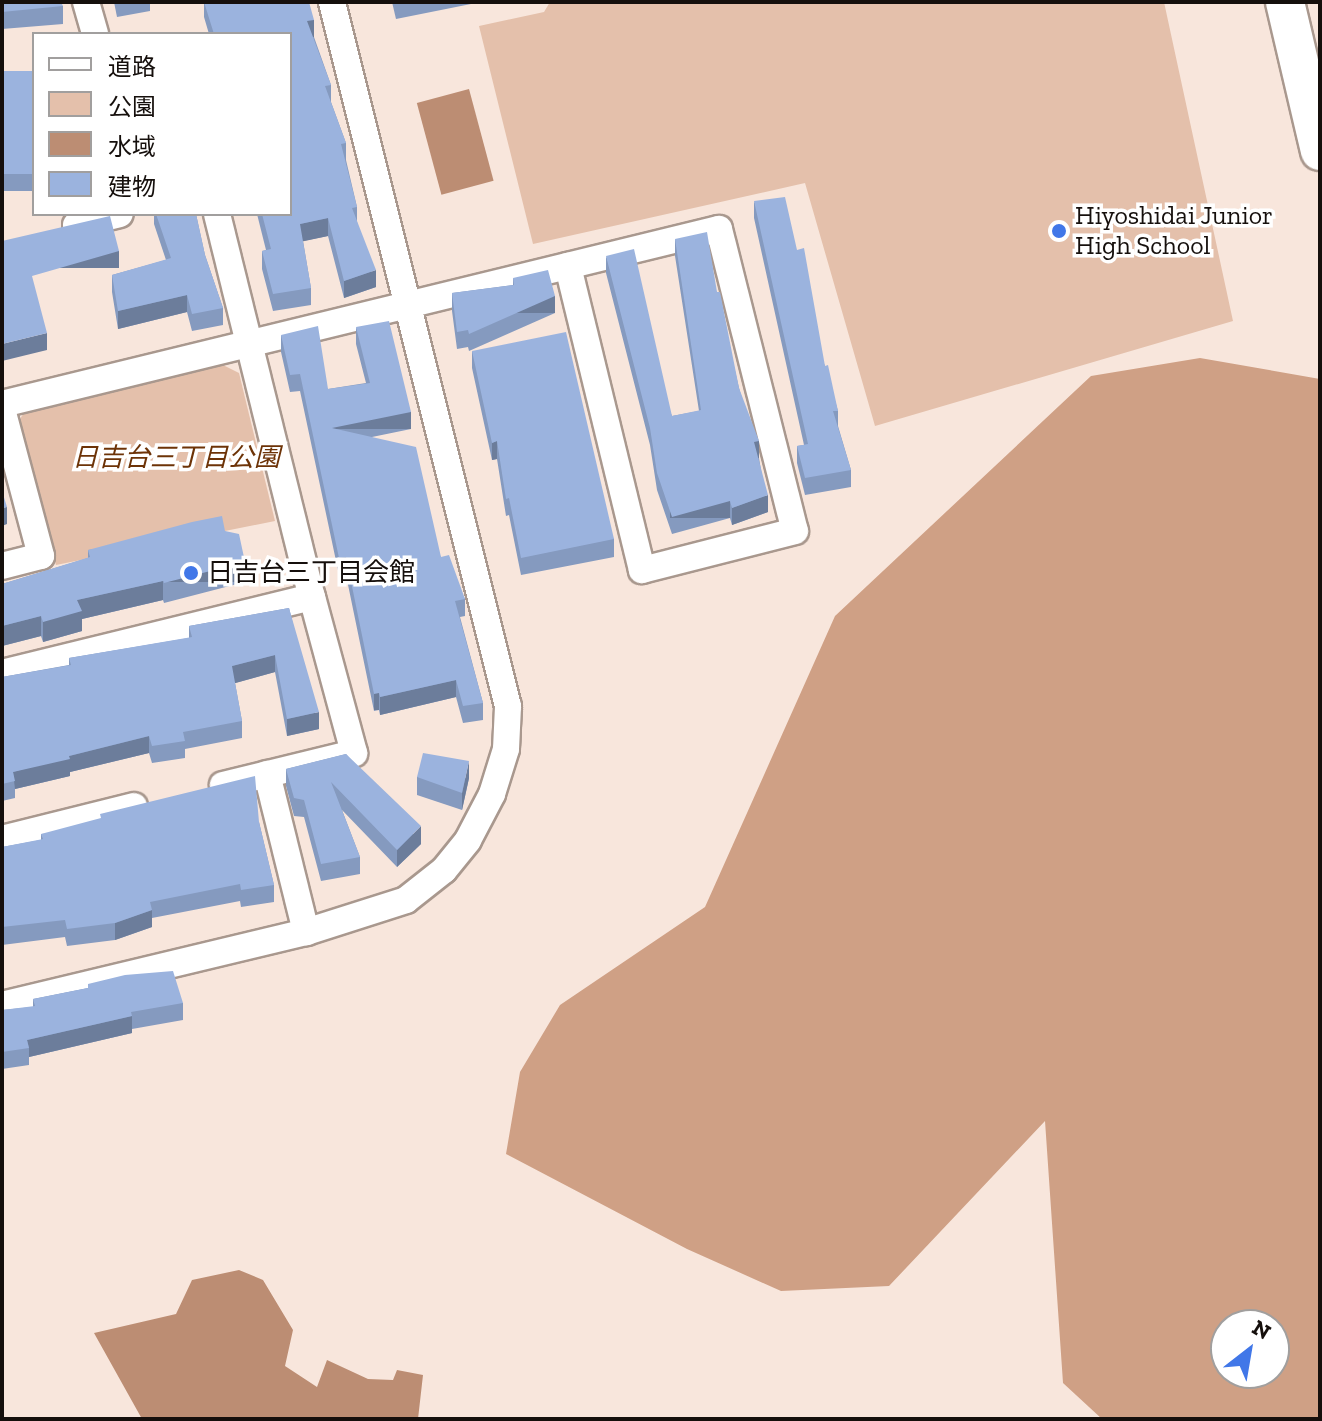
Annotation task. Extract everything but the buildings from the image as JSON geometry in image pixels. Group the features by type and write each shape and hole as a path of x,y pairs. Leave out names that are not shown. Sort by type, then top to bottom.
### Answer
{"street":[{"path":"86,2 94,32"},
{"path":"2,1005 306,932 406,900 444,870 468,840 492,794 506,749 508,706 332,2"},
{"path":"1285,2 1320,151"},
{"path":"46,232 112,216"},
{"path":"194,792 354,753 217,216"},
{"path":"2,566 41,556 2,406 409,305 568,266 719,229 795,531 642,570 568,266"},
{"path":"2,673 312,597"},
{"path":"267,774 306,932"},
{"path":"2,839 164,799"}],"green space":[{"name":"Hiyoshidai Junior High School","path":"550,2 1164,2 1233,321 875,426 805,183 533,244 479,26 544,12"},
{"name":"日吉台三丁目公園","path":"221,364 239,373 275,521 56,565 15,427 25,411"}],"shaded area":[{"path":"1200,358 1320,379 1320,1419 1102,1419 1063,1383 1045,1121 889,1286 781,1291 687,1249 506,1154 520,1072 560,1005 705,907 835,616 1091,376"}],"water":[{"path":"469,89 494,181 441,195 417,103"},
{"path":"239,1270 263,1280 293,1330 285,1366 317,1387 327,1360 368,1379 393,1380 397,1370 423,1375 418,1419 142,1419 94,1333 176,1314 192,1280"}],"place":[{"name":"Hiyoshidai Junior High School","path":"1059,231"},
{"name":"日吉台三丁目会館","path":"191,573"}]}
